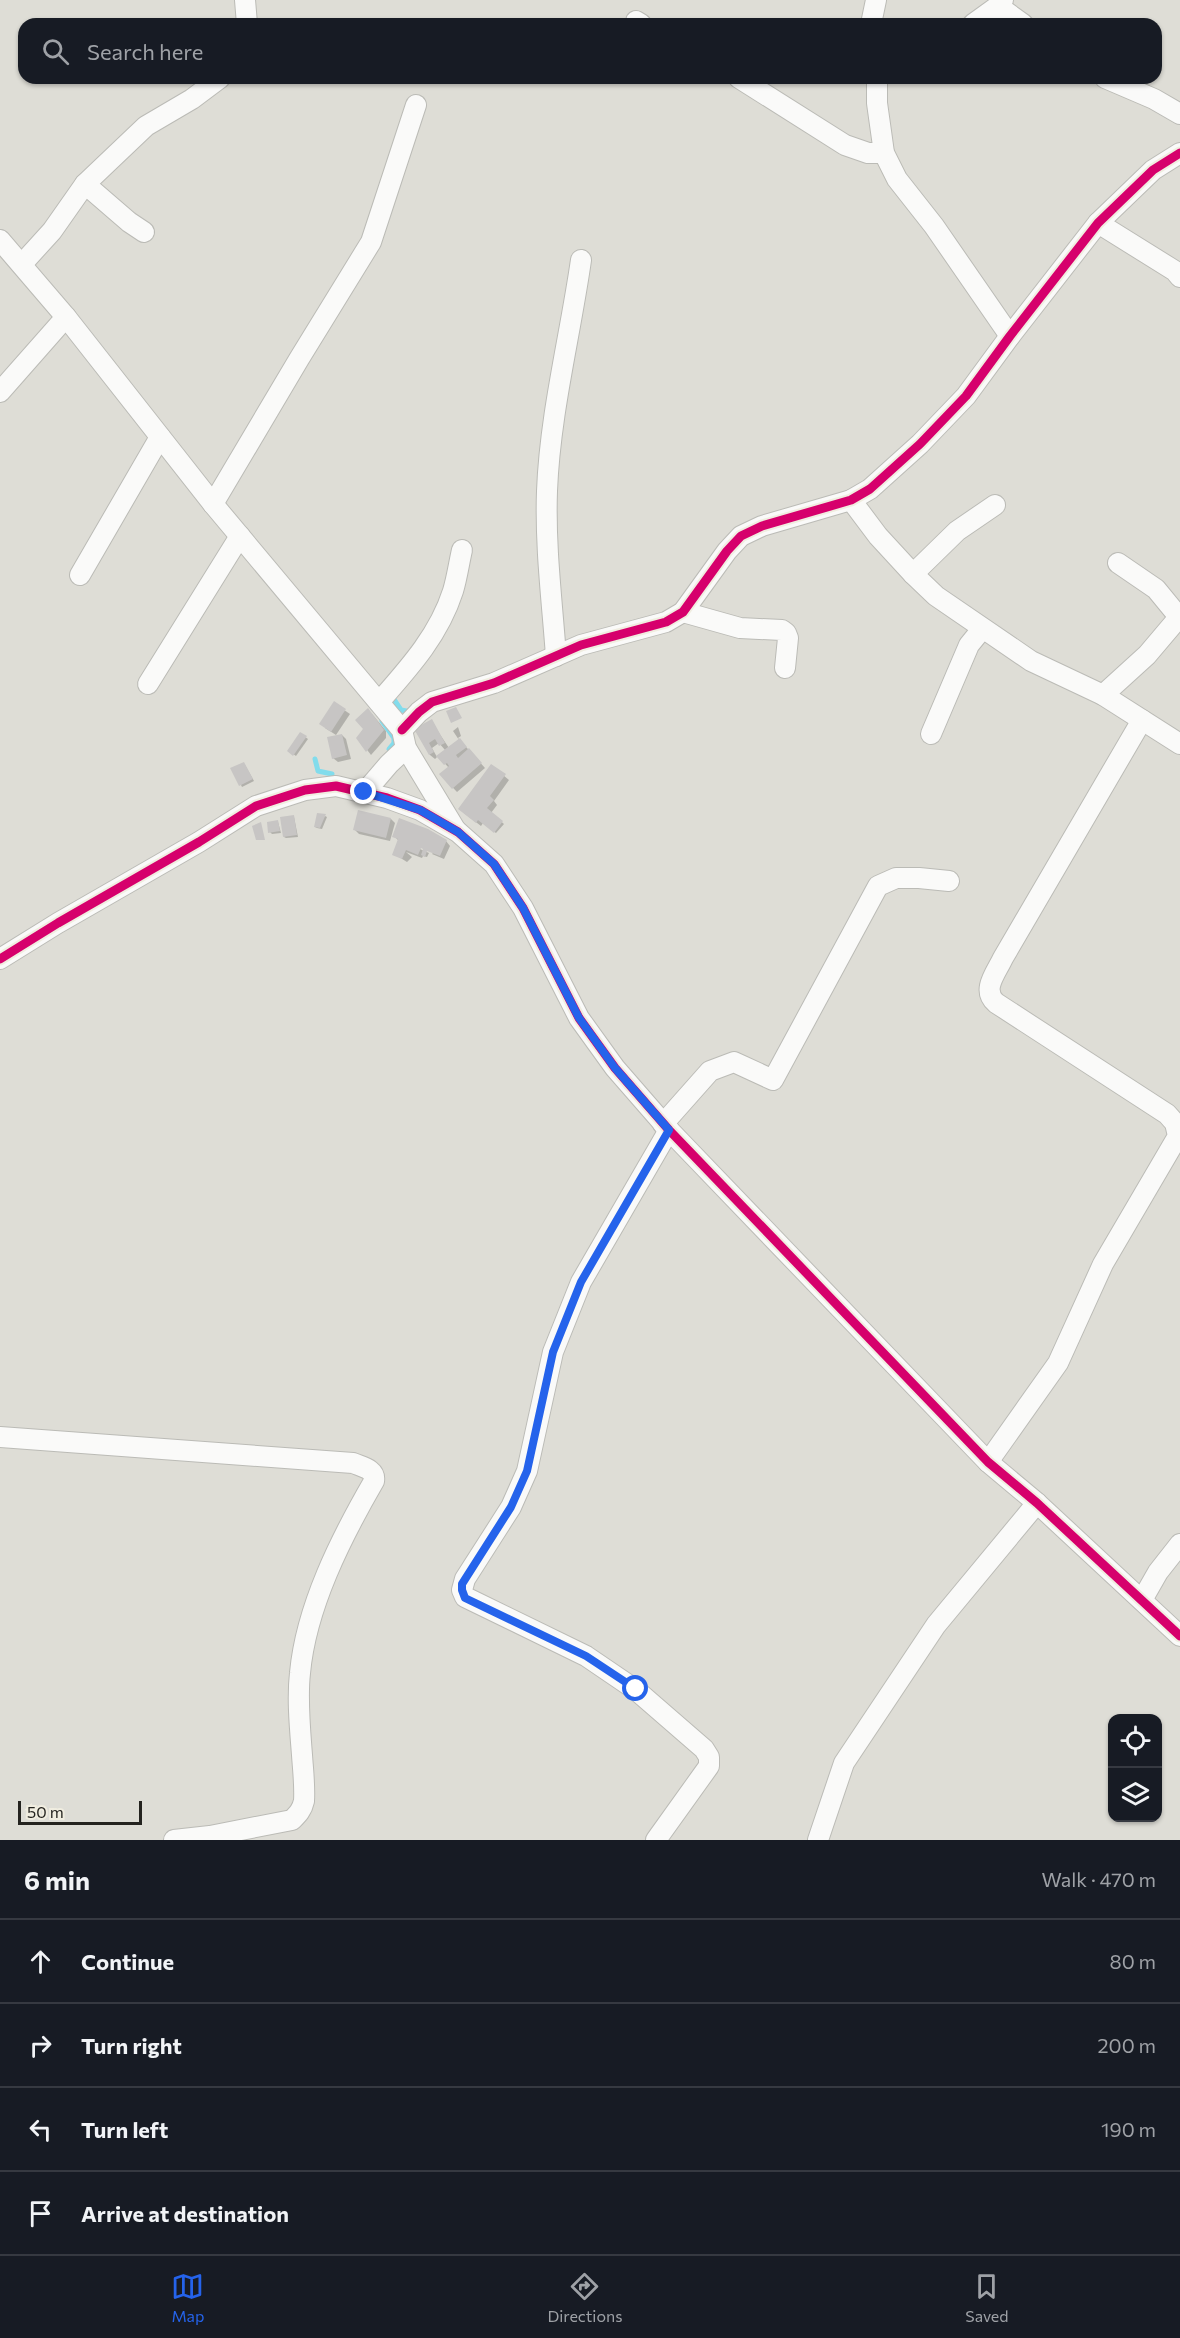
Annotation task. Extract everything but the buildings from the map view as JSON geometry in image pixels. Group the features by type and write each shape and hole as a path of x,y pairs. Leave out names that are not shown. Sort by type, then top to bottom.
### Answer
{"street":[{"path":"245,0 246,18"},
{"path":"872,18 876,0"},
{"path":"981,18 1000,3 1016,18"},
{"path":"22,264 52,231 85,184 147,126 214,84"},
{"path":"748,84 845,145 868,153 884,153"},
{"path":"877,84 877,103 884,153 897,179 934,226 1010,336"},
{"path":"1119,84 1154,99 1180,114"},
{"path":"213,504 298,359 371,242 416,105"},
{"path":"364,792 404,739 419,712 432,702 494,683 581,645 666,622 683,612 727,551 741,536 762,526 851,500 870,489 920,444 966,396 1098,223 1153,170 1180,153"},
{"path":"85,184 144,232"},
{"path":"1098,223 1175,271 1180,277"},
{"path":"0,240 66,317 213,504 379,702 404,739 458,832"},
{"path":"556,656 549,563 547,491 559,388 581,260"},
{"path":"0,392 66,317"},
{"path":"80,575 160,437"},
{"path":"851,500 878,536 936,596 1032,661 1103,695 1179,742"},
{"path":"913,574 957,531 995,505"},
{"path":"148,684 240,536"},
{"path":"379,702 422,653 441,621 453,591 462,550"},
{"path":"1103,695 1147,655 1180,616 1156,589 1118,563"},
{"path":"683,612 740,628 782,630 788,638 784,668"},
{"path":"931,734 969,645 982,629"},
{"path":"987,1462 1058,1363 1102,1264 1178,1136 1175,1123 1167,1114 996,1004 988,993 988,988 1003,958 1142,720"},
{"path":"0,959 256,806 305,790 336,786 364,792 420,810 458,832 494,864 523,908 579,1018 615,1068 666,1127 987,1462 1037,1503 1180,1636"},
{"path":"656,1840 709,1766 709,1757 704,1749 636,1689 586,1656 465,1598 462,1590 465,1579 511,1507 527,1471 553,1352 581,1282 666,1127 710,1071 734,1062 773,1080 878,886 896,878 950,882"},
{"path":"0,1437 353,1463 372,1472 375,1476 326,1571 310,1624 300,1673 304,1779 300,1812 292,1820 210,1836 174,1840"},
{"path":"818,1840 844,1763 936,1625 1037,1503"},
{"path":"1142,1600 1158,1572 1180,1544"}],"waterway":[{"path":"393,698 401,710 412,712"},
{"path":"382,721 394,738 394,743 389,749"},
{"path":"315,759 318,771 332,774"}],"cycle path":[{"path":"402,730 432,702 494,683 581,645 666,622 683,612 727,551 741,536 762,526 851,500 870,489 920,444 966,396 1098,223 1153,170 1180,153"},
{"path":"0,959 256,806 305,790 336,786 387,798 420,810 458,832 494,864 523,908 579,1018 615,1068 669,1130 988,1462 1037,1503 1180,1636"}],"route":[{"path":"364,792 420,810 458,832 494,864 523,908 579,1018 615,1068 669,1130 581,1282 553,1352 527,1471 511,1507 462,1584 465,1598 586,1656 636,1689"}]}
